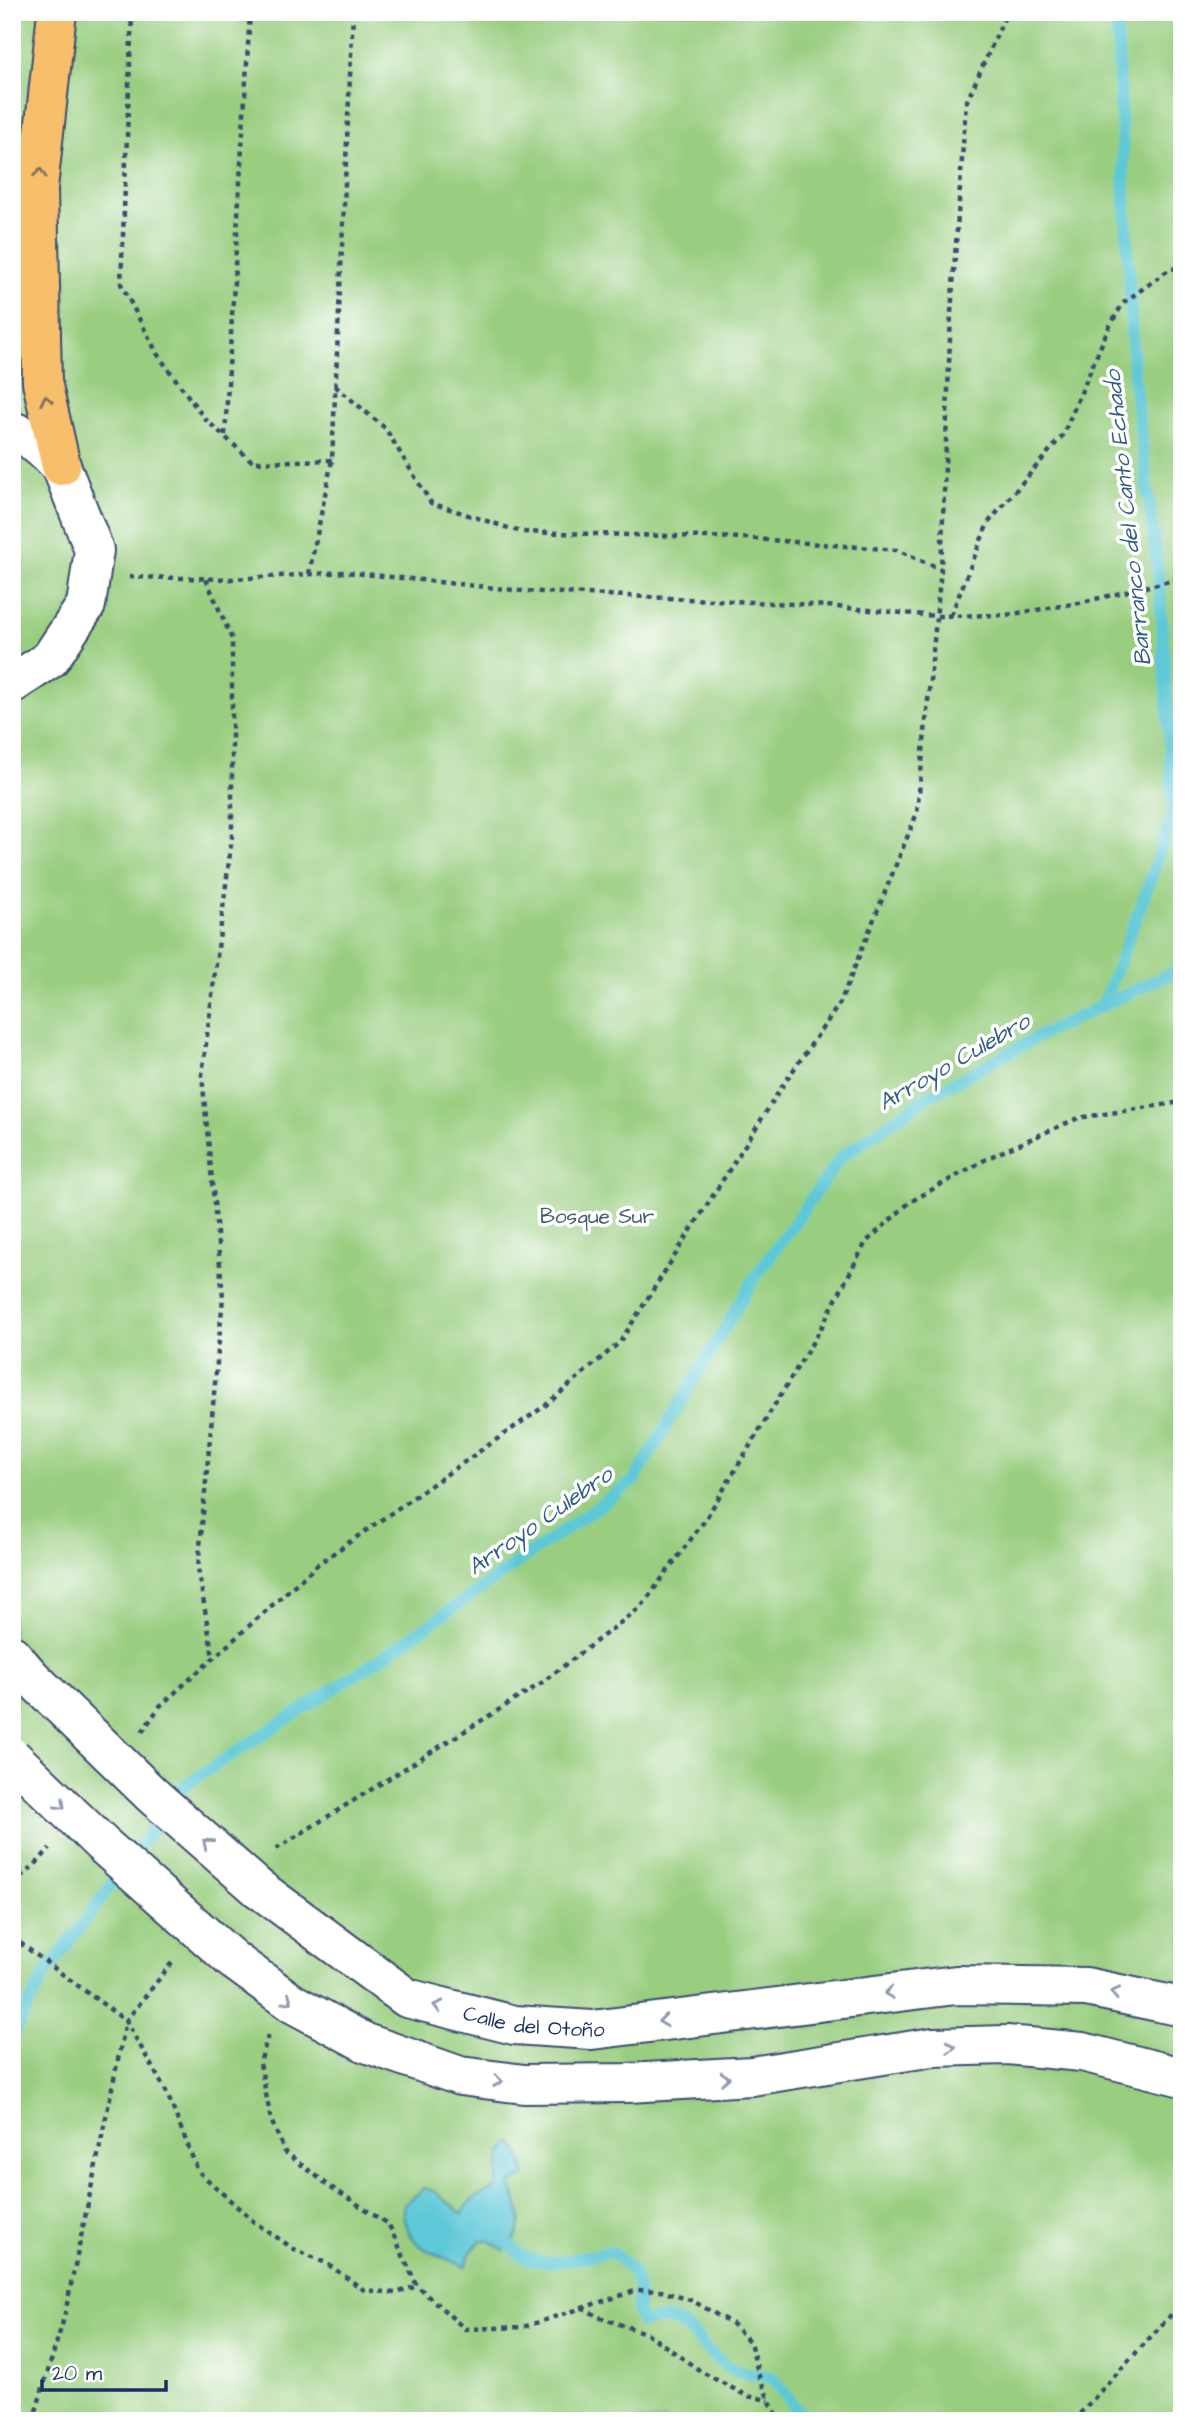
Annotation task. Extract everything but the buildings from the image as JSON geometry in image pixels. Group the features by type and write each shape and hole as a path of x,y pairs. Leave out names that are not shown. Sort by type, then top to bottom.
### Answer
{"highway":[{"path":"57,12 38,188 41,382 61,466"}],"street":[{"path":"12,398 20,434 61,466 94,550 86,605 50,659 12,684"},
{"name":"Calle del Otoño","path":"21,1666 152,1795 258,1888 407,1998 514,2025 592,2030 956,1985 1086,1987 1182,2007"},
{"path":"12,1757 102,1844 233,1960 292,2003 366,2043 460,2076 524,2084 628,2083 752,2076 933,2047 1007,2045 1082,2052 1182,2077"}],"path":[{"path":"132,12 121,284 158,355 204,418 253,462 332,460"},
{"path":"225,436 250,12"},
{"path":"309,574 332,460 353,12"},
{"path":"137,1738 160,1706 318,1564 546,1405 620,1342 785,1082 839,1003 916,813 941,569 951,313 966,103 1007,12"},
{"path":"951,616 989,523 1063,435 1108,329 1123,303 1170,269 1182,268"},
{"path":"335,386 385,428 431,503 521,532 744,538 897,550 941,569"},
{"path":"90,576 232,579 345,572 523,591 815,605 936,616 1006,615 1128,592 1182,578"},
{"path":"206,578 232,639 232,837 202,1075 223,1297 198,1568 213,1659"},
{"path":"273,1851 540,1684 640,1607 705,1520 820,1330 866,1242 910,1202 990,1157 1078,1118 1182,1102"},
{"path":"12,1883 34,1866 59,1838"},
{"path":"12,1937 126,2021 166,2091 198,2171 254,2222 294,2249 326,2263 364,2290 396,2293 417,2286"},
{"path":"33,2421 64,2318 126,2021 176,1958"},
{"path":"292,2003 266,2038 260,2063 271,2120 285,2152 328,2185 389,2225 417,2286 465,2329 523,2327 638,2290 661,2291 693,2301 731,2323 750,2342 769,2400 780,2421"},
{"path":"1073,2421 1182,2303"},
{"path":"581,2307 648,2334 702,2372 747,2396 769,2400"}],"green space":[{"name":"Bosque Sur","path":"12,12 1182,12 1182,2421 12,2421"}],"water":[{"path":"511,2142 518,2150 526,2176 510,2184 520,2211 520,2227 512,2242 504,2250 488,2240 481,2240 470,2253 466,2267 431,2252 414,2240 408,2231 404,2204 425,2188 435,2192 463,2214 468,2203 496,2188 502,2151"}],"waterway":[{"name":"Barranco del Canto Echado","path":"1102,1007 1174,811 1159,581 1134,380 1116,12"},
{"name":"Arroyo Culebro","path":"12,2037 44,1976 185,1785 383,1657 634,1481 752,1282 841,1157 927,1097 1043,1034 1182,968"},
{"path":"510,2245 521,2255 543,2262 611,2252 634,2275 638,2287 638,2312 642,2323 671,2320 681,2324 729,2367 747,2374 772,2377 804,2419 810,2421"}]}
